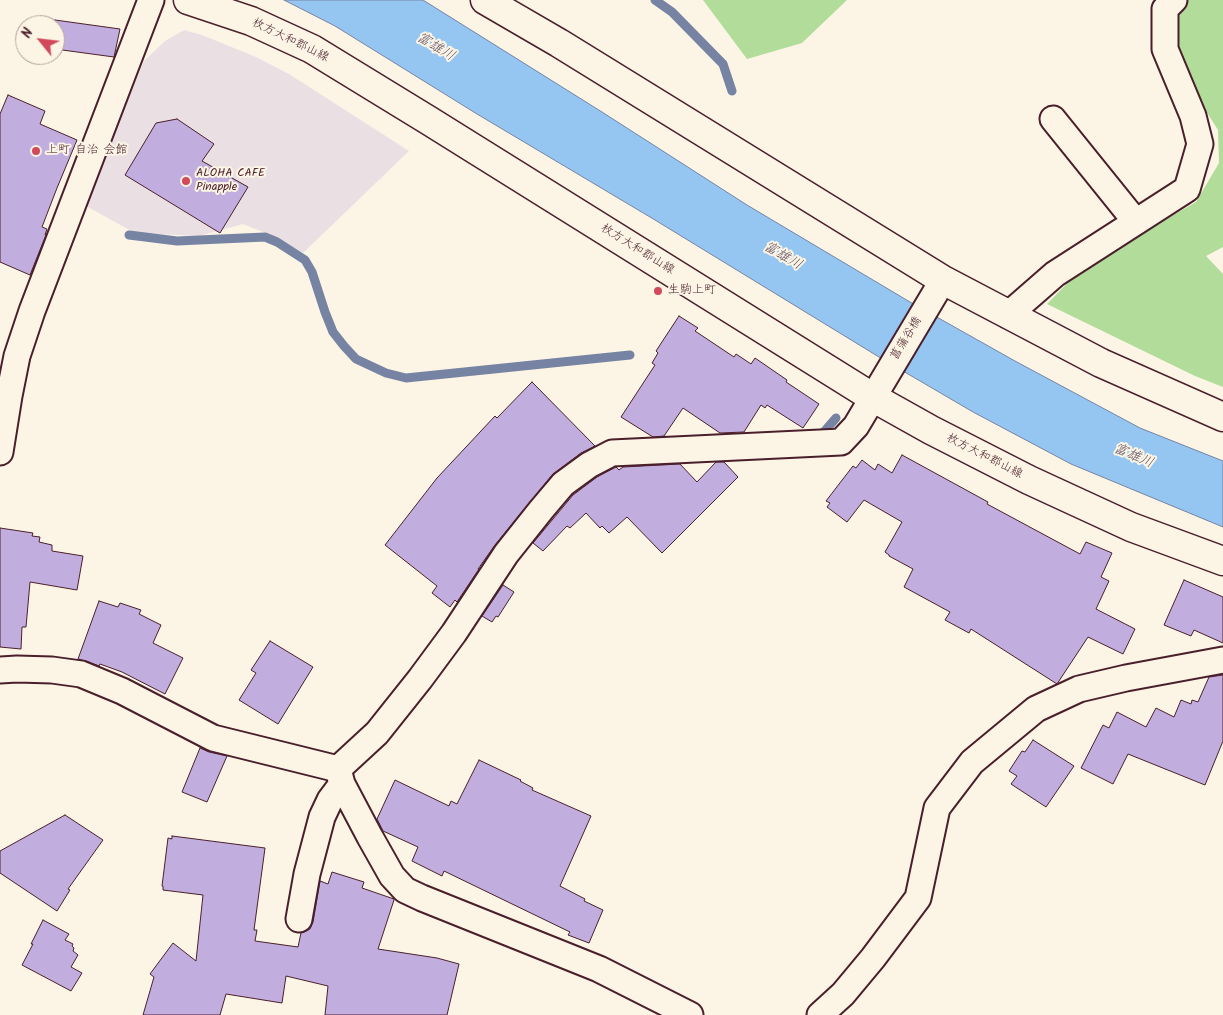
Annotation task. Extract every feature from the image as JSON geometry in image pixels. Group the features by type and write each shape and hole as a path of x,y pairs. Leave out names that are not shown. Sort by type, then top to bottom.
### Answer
{"main road":[{"path":"485,0 559,43 943,280 1101,363 1223,417"},
{"name":"枚方大和郡山線","path":"193,1 251,21 312,49 872,397 931,430 1029,480 1131,527 1223,561"}],"street":[{"path":"0,452 8,396 17,356 32,311 151,0"},
{"path":"1008,315 1055,274 1187,189 1200,144 1193,116 1166,50 1165,9 1174,0"},
{"path":"1053,119 1136,222"},
{"name":"菖蒲谷橋","path":"340,776 420,679 454,633 506,554 563,484 589,465 612,453 841,442 856,426 943,280"},
{"path":"820,1015 843,994 918,898 937,808 972,762 1036,708 1080,689 1126,678 1223,660"},
{"path":"0,670 17,668 81,674 122,691 213,738 340,776 392,876 405,890 599,969 690,1015"},
{"path":"299,919 307,874 322,817 340,776"}],"shaded area":[{"path":"184,30 202,35 256,57 289,74 409,151 303,253 278,238 243,224 199,236 135,233 84,205 144,61 165,41"}],"green space":[{"path":"703,0 847,0 802,43 747,59"},
{"path":"1187,0 1223,0 1223,247 1206,256 1223,274 1223,387 1195,376 1047,304 1082,268 1196,202 1219,163 1218,130 1183,75 1173,25"}],"water":[{"name":"富雄川","path":"284,0 423,0 747,205 910,302 1140,428 1223,461 1223,527 1071,464 973,412 477,114 335,26"}],"building":[{"path":"65,21 120,29 114,57 65,50"},
{"path":"8,95 45,111 40,124 77,140 42,227 47,229 46,235 30,275 0,262 0,114"},
{"name":"ALOHA CAFE Pinapple","path":"177,119 214,144 202,161 248,187 220,233 125,175 156,123"},
{"path":"679,316 698,328 695,331 734,357 736,354 751,364 755,358 819,404 803,428 767,405 765,408 761,405 744,432 720,433 683,408 664,436 653,437 621,417 655,365 652,363 658,353 656,351"},
{"path":"532,382 595,446 581,453 552,475 495,545 457,602 455,600 450,607 432,593 437,586 385,545 437,478 495,416 497,418"},
{"path":"902,455 988,502 987,504 1080,554 1086,542 1112,553 1101,577 1109,581 1096,609 1135,629 1123,654 1088,637 1057,684 971,629 969,633 945,620 950,612 904,587 913,569 885,552 902,522 864,500 847,522 827,507 830,503 826,501 853,466 856,468 862,460 875,470 878,464 892,473"},
{"path":"716,462 724,462 738,477 662,553 627,517 609,533 602,526 600,528 586,513 570,528 567,526 543,551 533,543 573,495 597,477 616,467 619,470 623,467 680,464 697,482"},
{"path":"0,528 33,533 32,536 40,537 39,542 52,545 52,551 83,556 77,590 30,582 26,627 22,627 21,649 0,647"},
{"path":"1184,580 1223,597 1223,643 1194,630 1191,636 1164,625"},
{"path":"503,585 514,592 498,617 496,616 492,622 482,616"},
{"path":"99,601 118,607 120,603 141,610 139,614 161,625 153,643 183,658 165,694 122,672 78,659"},
{"path":"270,641 313,667 278,724 239,700 256,673 251,670"},
{"path":"1223,675 1223,741 1205,785 1128,754 1113,784 1081,768 1103,725 1109,728 1117,712 1146,727 1156,708 1174,717 1181,700 1191,704 1192,700 1198,702 1209,677"},
{"path":"1033,740 1074,766 1046,807 1011,784 1017,776 1009,771 1022,751 1025,752"},
{"path":"200,748 227,756 207,802 182,792"},
{"path":"479,760 521,780 533,788 532,790 591,816 560,886 603,910 589,943 568,935 570,932 444,871 442,876 412,861 418,847 383,831 377,819 395,780 449,806 451,801 457,804"},
{"path":"65,815 103,840 68,889 70,890 57,911 0,873 0,851"},
{"path":"172,836 265,848 254,930 257,930 255,941 298,947 301,933 310,929 313,922 320,881 328,884 332,872 364,882 362,888 394,899 378,949 437,958 459,964 447,1015 325,1015 328,986 286,976 282,1003 226,994 220,1015 143,1015 154,977 150,974 173,943 196,961 203,895 163,890 168,838 172,839"},
{"path":"43,920 69,934 65,940 73,944 73,951 78,955 71,967 82,973 71,991 22,965"}],"waterway":[{"path":"655,0 672,12 723,64 732,91"},
{"path":"129,235 177,241 265,237 277,242 305,260 312,272 333,332 356,359 386,373 406,378 630,355"},
{"path":"816,434 823,433 836,418"}],"place":[{"name":"上町 自治 会館","path":"36,151"},
{"name":"ALOHA CAFE Pinapple","path":"186,181"},
{"name":"生駒上町","path":"658,291"}]}
